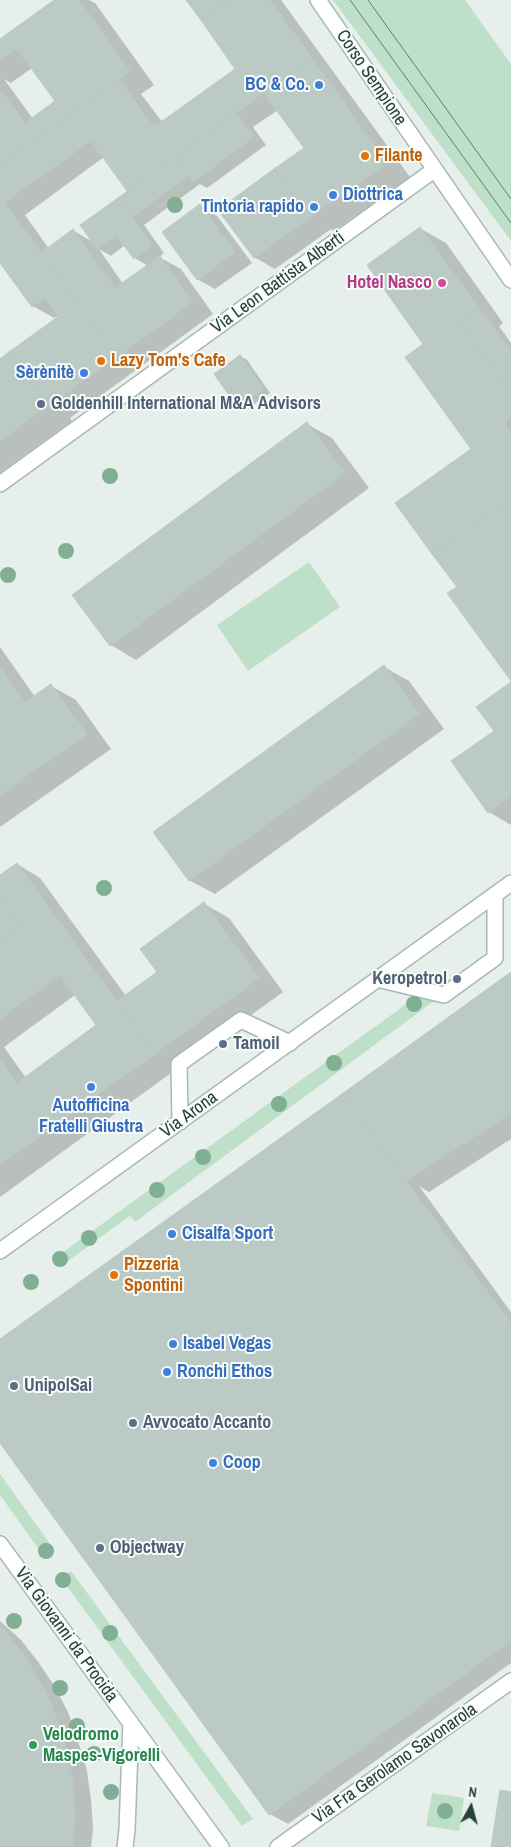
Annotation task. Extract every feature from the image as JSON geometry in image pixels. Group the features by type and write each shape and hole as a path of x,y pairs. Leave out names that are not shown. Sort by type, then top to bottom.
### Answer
{"street":[{"name":"Corso Sempione","path":"318,0 511,280"},
{"name":"Via Leon Battista Alberti","path":"0,484 434,170"},
{"name":"Via Arona","path":"0,1251 511,884"},
{"path":"377,979 444,994 495,958 495,895"},
{"path":"180,1122 179,1064 241,1020 290,1043"},
{"name":"Via Giovanni da Procida","path":"1,1546 221,1847"},
{"name":"Via Fra Gerolamo Savonarola","path":"278,1847 511,1682"},
{"path":"125,1847 131,1723"}],"green space":[{"path":"333,0 465,0 511,64 511,241"},
{"path":"309,562 340,607 248,671 217,625"},
{"path":"416,997 434,1001 135,1222 130,1216 65,1263 59,1255"},
{"path":"0,1474 55,1551 45,1558 0,1495"},
{"path":"71,1571 253,1819 242,1826 61,1578"},
{"path":"432,1793 464,1798 459,1831 426,1826"}],"building":[{"path":"54,0 79,0 130,71 36,139 25,123 55,101 17,49 0,61 0,39"},
{"path":"186,0 229,0 201,20"},
{"path":"229,0 270,0 312,58 127,191 91,141 5,202 0,196 0,165 119,79 154,127 235,69 201,20"},
{"path":"312,58 387,163 309,218 274,169 304,148 264,93"},
{"path":"0,89 36,139 0,165"},
{"path":"236,112 254,137 193,182 175,157"},
{"path":"175,157 189,176 132,217 118,198"},
{"path":"274,169 309,218 254,258 218,210"},
{"path":"0,196 117,357 48,406 9,352 59,316 45,298 32,307 0,263"},
{"path":"118,198 152,245 134,259 116,235 97,249 80,225"},
{"path":"200,204 235,252 197,280 162,232"},
{"path":"420,227 479,308 460,322 511,393 511,417 504,423 511,433 511,498 432,554 395,503 471,449 405,357 423,344 367,265"},
{"path":"73,229 115,288 160,256 193,302 117,357 41,253"},
{"path":"479,308 511,351 511,393 460,322"},
{"path":"9,352 48,406 0,441 0,359"},
{"path":"240,355 264,389 238,408 214,374"},
{"path":"307,422 345,473 110,646 72,595"},
{"path":"511,498 511,681 447,593 457,587 432,554"},
{"path":"384,665 419,714 189,881 153,832"},
{"path":"0,666 25,702 51,684 87,734 0,795"},
{"path":"511,682 511,796 488,813 451,761 494,731 476,707"},
{"path":"17,863 155,1054 0,1165 0,1059 17,1083 96,1025 60,975 0,1019 0,941 22,926 0,896 0,875"},
{"path":"0,896 22,926 0,941"},
{"path":"204,902 259,978 155,1054 117,1001 157,972 140,949"},
{"path":"511,972 511,1113 407,1181 342,1094"},
{"path":"342,1094 511,1323 511,1641 269,1815 0,1443 0,1339"},
{"name":"Velodromo Maspes-Vigorelli","path":"0,1625 21,1651 37,1676 50,1701 61,1729 74,1789 75,1819 73,1847 0,1847"},
{"path":"500,1790 511,1792 511,1847 491,1847"}],"tram line":[{"path":"350,0 511,223"},
{"path":"368,0 511,199"}],"place":[{"name":"BC & Co.","path":"319,85"},
{"name":"Filante","path":"365,156"},
{"name":"Diottrica","path":"333,195"},
{"name":"Tintoria rapido","path":"314,207"},
{"name":"Hotel Nasco","path":"442,283"},
{"name":"Lazy Tom's Cafe","path":"101,361"},
{"name":"Sèrènitè","path":"84,373"},
{"name":"Goldenhill International M&A Advisors","path":"41,404"},
{"name":"Keropetrol","path":"457,979"},
{"name":"Tamoil","path":"223,1044"},
{"name":"Autofficina Fratelli Giustra","path":"91,1087"},
{"name":"Cisalfa Sport","path":"172,1234"},
{"name":"Pizzeria Spontini","path":"114,1275"},
{"name":"Isabel Vegas","path":"173,1344"},
{"name":"Ronchi Ethos","path":"167,1372"},
{"name":"UnipolSai","path":"14,1386"},
{"name":"Avvocato Accanto","path":"133,1423"},
{"name":"Coop","path":"213,1463"},
{"name":"Objectway","path":"100,1548"},
{"name":"Velodromo Maspes-Vigorelli","path":"33,1745"}]}
